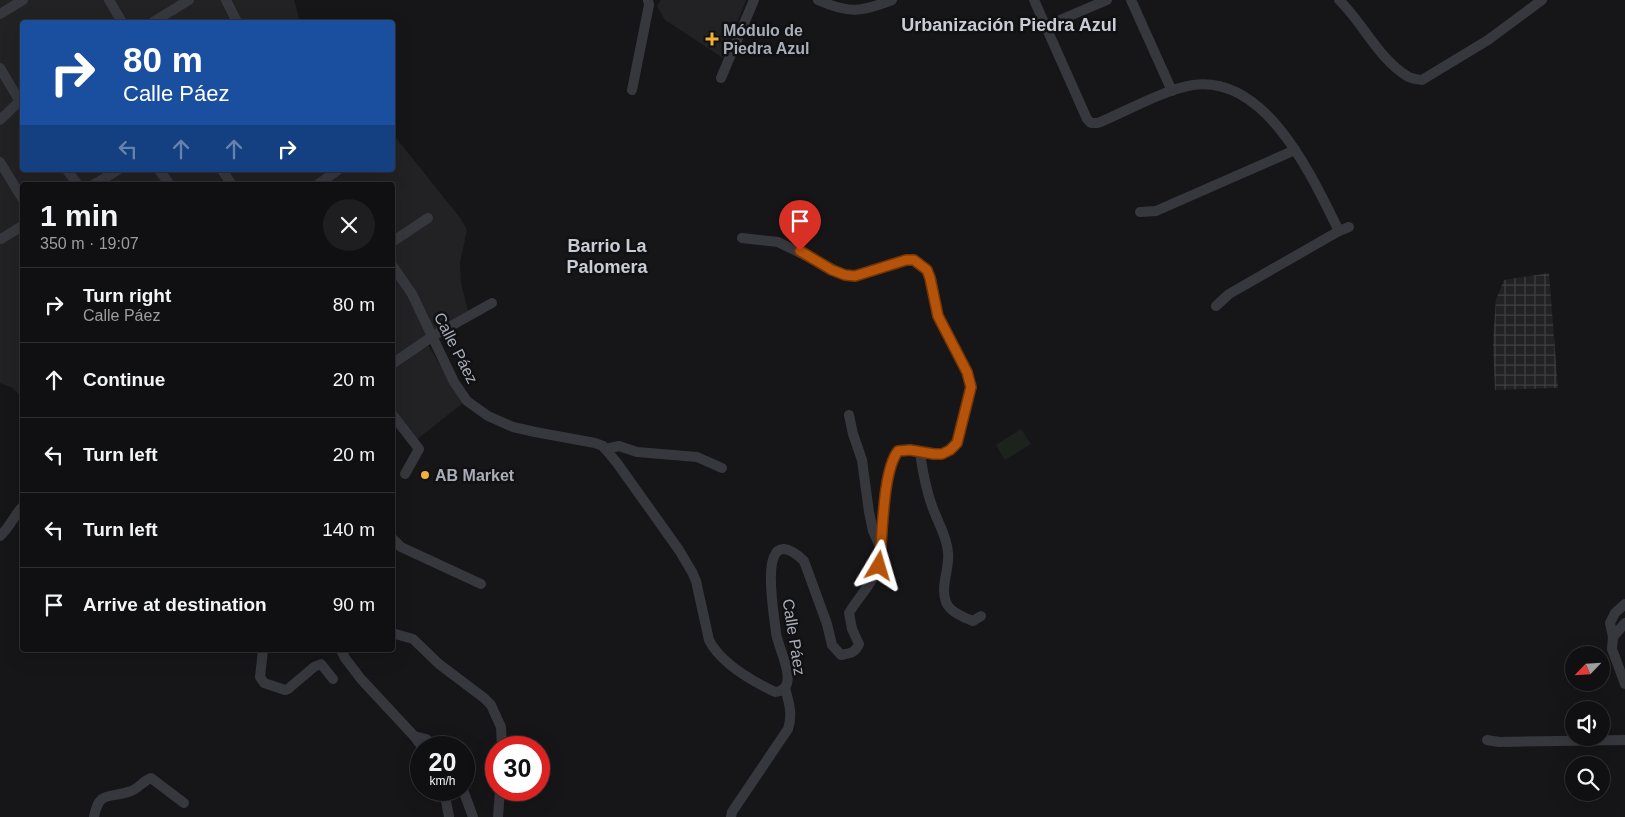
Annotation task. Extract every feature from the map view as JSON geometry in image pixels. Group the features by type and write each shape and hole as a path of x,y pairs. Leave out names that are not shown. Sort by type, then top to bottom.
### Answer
{"street":[{"path":"0,14 23,0"},
{"path":"109,0 121,20"},
{"path":"157,20 189,0"},
{"path":"226,0 236,20"},
{"path":"632,90 649,5 648,0"},
{"path":"721,78 754,0"},
{"path":"820,0 847,10 861,10 892,0"},
{"path":"1034,0 1086,119 1091,123 1098,123 1172,90 1192,85 1208,84 1223,86 1238,92 1252,101 1268,117 1295,150 1344,229 1229,294 1216,306"},
{"path":"1046,26 1107,0"},
{"path":"1132,0 1172,90"},
{"path":"1339,0 1361,24 1385,57 1408,77 1422,80 1488,40 1542,0"},
{"path":"0,68 20,100"},
{"path":"0,120 20,103"},
{"path":"1140,212 1156,211 1295,150"},
{"path":"0,162 20,195"},
{"path":"98,182 115,172"},
{"path":"320,182 332,172"},
{"path":"395,240 428,218"},
{"path":"1,238 20,227"},
{"path":"742,238 778,242 800,251 845,275 855,276 906,260 914,260 927,270 938,316 967,372 971,387 957,443 950,450 942,454 920,453 926,486 949,554 944,593 946,604 955,612 974,621 981,616"},
{"name":"Calle Páez","path":"395,269 412,294 459,391 475,408 513,426 595,443 605,449 617,462 680,550 692,572 714,649 726,662 775,692 785,688 789,678 788,670 777,642 770,568 774,554 779,550 785,549 798,555 804,561 827,624 832,645 841,655 852,653 859,644 852,629 849,613 879,566 888,475 893,458 898,451 910,450 920,453"},
{"path":"395,362 433,336 492,303"},
{"path":"849,415 862,460 873,531 881,550"},
{"path":"395,418 419,449 405,474"},
{"path":"605,449 619,446 636,452 697,457 722,468"},
{"path":"0,536 8,528 20,510"},
{"path":"395,541 401,547 481,584"},
{"path":"1625,604 1616,613 1610,624 1613,637 1612,649 1625,684"},
{"path":"1613,637 1625,623"},
{"path":"395,634 413,639 439,664 484,698 491,705 501,727 501,736"},
{"path":"263,652 260,677 264,683 286,690 314,667 322,664 333,679"},
{"path":"342,652 361,679 414,736"},
{"path":"731,817 732,812 788,729 791,719 785,688"},
{"path":"1487,740 1499,742 1625,740"},
{"path":"94,817 96,806 102,798 131,791 150,778 184,803"},
{"path":"446,801 449,817"},
{"path":"467,801 473,817"},
{"path":"498,817 499,801"}],"shaded area":[{"path":"0,0 294,0 299,20 20,20 20,172 395,172 395,136 461,219 467,230 460,263 461,283 468,311 423,337 463,403 415,441 395,412 395,182 20,182 20,395 13,388 0,383"},
{"name":"Módulo de Piedra Azul","path":"661,0 746,0 723,58 665,20 657,6"},
{"path":"1549,273 1558,388 1495,390 1493,343 1496,299 1504,280"},
{"path":"1021,429 1031,444 1005,460 996,445"}],"place":[{"name":"Módulo de Piedra Azul","path":"712,39"},
{"name":"AB Market","path":"425,475"}],"district":[{"name":"Urbanización Piedra Azul","path":"1009,25"},
{"name":"Barrio La Palomera","path":"607,256"}],"route":[{"path":"800,251 832,270 845,275 855,276 906,260 914,260 922,265 927,270 930,278 938,316 967,372 971,387 957,443 950,450 942,454 920,453 910,450 898,451 893,458 888,475 879,566"}]}
